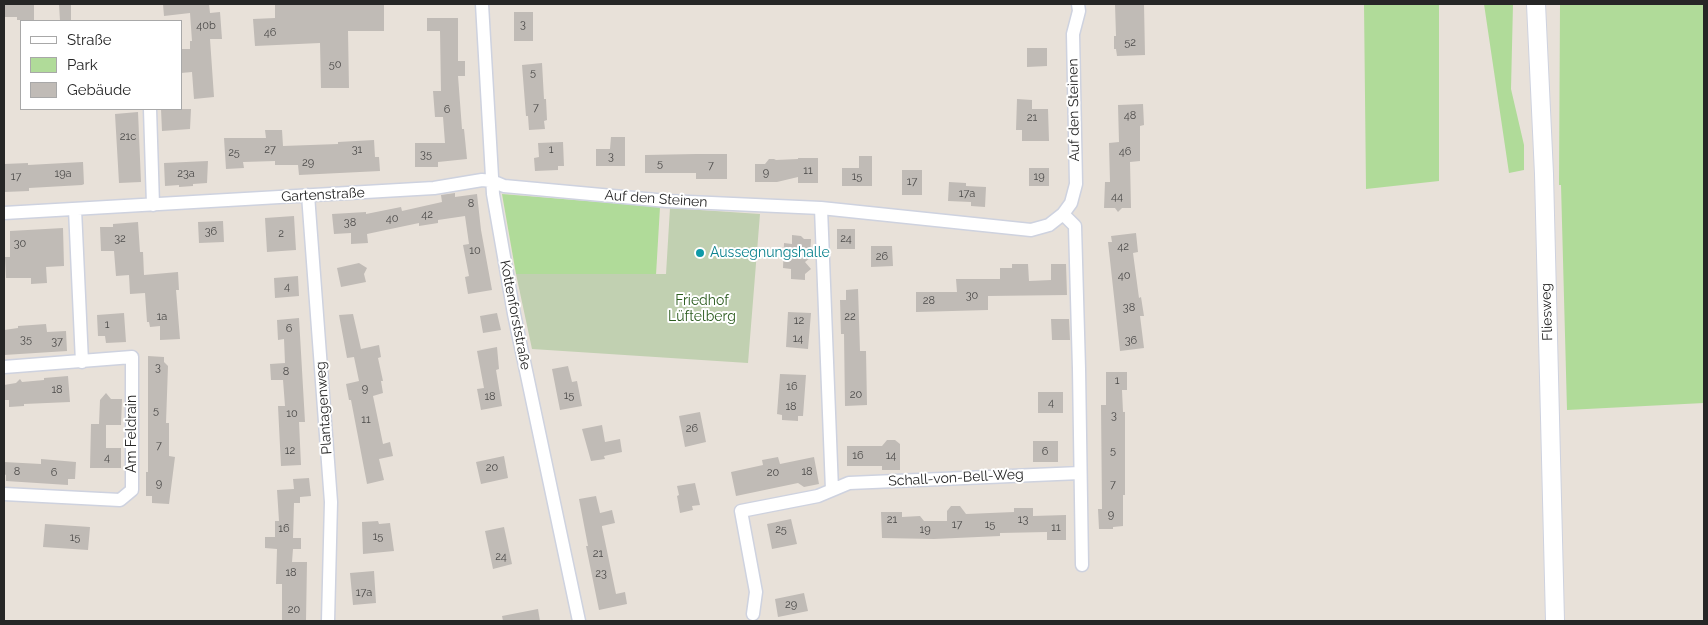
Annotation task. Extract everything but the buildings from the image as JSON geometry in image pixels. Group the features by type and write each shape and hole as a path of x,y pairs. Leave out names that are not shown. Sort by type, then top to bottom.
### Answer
{"main road":[{"name":"Fliesweg","path":"1536,4 1544,174 1555,621"}],"street":[{"name":"Kottenforststraße","path":"482,4 492,181 514,314 579,621"},
{"name":"Auf den Steinen","path":"492,181 504,186 658,200 821,208 1031,230 1049,225 1063,214 1071,203 1076,184 1073,34 1079,11 1078,4"},
{"path":"150,110 153,205"},
{"name":"Gartenstraße","path":"4,213 434,188 482,180 492,181"},
{"name":"Plantagenweg","path":"308,195 331,502 328,621"},
{"path":"821,208 832,490"},
{"path":"75,209 82,362"},
{"path":"1063,214 1075,226 1082,565"},
{"name":"Am Feldrain","path":"4,367 132,357 132,490 120,500 4,494"},
{"name":"Schall-von-Bell-Weg","path":"753,614 756,592 741,511 818,496 849,483 1080,473"}],"green space":[{"path":"1364,4 1439,4 1439,181 1366,189"},
{"path":"1484,4 1513,4 1511,89 1524,145 1524,170 1509,173"},
{"path":"1560,4 1704,4 1704,403 1567,410 1561,185 1559,185"},
{"path":"502,194 660,207 656,275 516,274"},
{"name":"Friedhof Lüftelberg","path":"670,208 760,214 748,363 532,349 516,274 666,274"}],"place":[{"name":"Aussegnungshalle","path":"700,253"}]}
